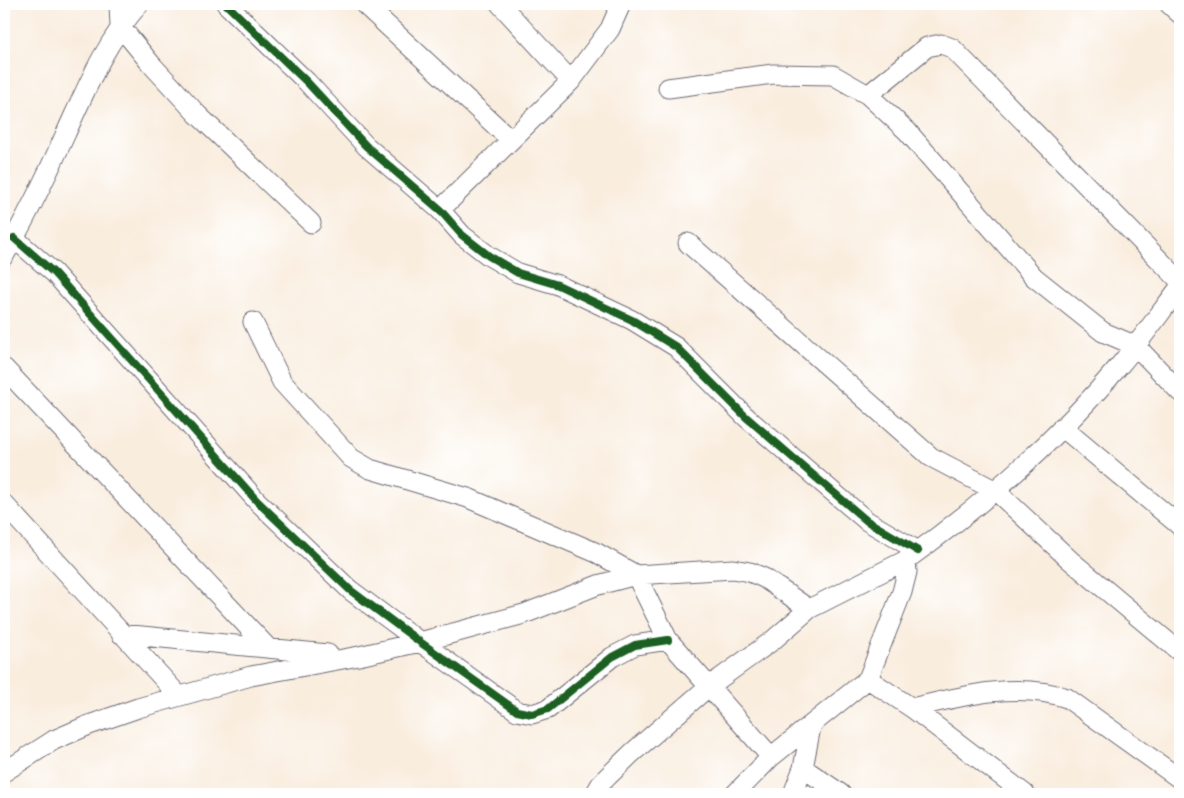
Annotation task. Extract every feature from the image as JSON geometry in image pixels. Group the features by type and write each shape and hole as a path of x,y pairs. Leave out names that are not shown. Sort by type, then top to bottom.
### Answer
{"street":[{"path":"119,4 120,26 197,114 311,223"},
{"path":"4,256 39,193 92,74 120,26 139,4"},
{"path":"226,4 307,82 366,146 440,210 462,235 518,273 558,285 632,320 676,347 746,417 867,521 912,556"},
{"path":"364,4 512,140"},
{"path":"500,4 571,81"},
{"path":"440,210 571,81 610,29 621,4"},
{"path":"1169,4 1180,14"},
{"path":"868,95 927,46 940,44 952,48 1180,280"},
{"path":"668,88 773,74 833,74 868,95 907,131 1034,277 1103,332 1136,346 1180,392"},
{"path":"14,238 54,273 257,501 350,590 517,711 532,714 548,709 612,657 635,645 668,640"},
{"path":"688,243 931,457 996,491 1070,560 1180,652"},
{"path":"595,794 602,782 632,753 708,687 772,641 809,609 912,556 996,491 1062,427 1136,346 1180,287"},
{"path":"253,322 282,382 351,458 370,469 468,498 597,553 636,575 668,640 771,757"},
{"path":"4,368 268,648"},
{"path":"1062,427 1180,526"},
{"path":"4,504 120,634 179,696"},
{"path":"735,794 771,757 811,727 868,678 902,592 912,556"},
{"path":"4,772 54,740 89,724 251,676 359,656 524,614 598,585 636,575 733,569 750,572 764,578 809,609"},
{"path":"120,634 359,656"},
{"path":"868,678 912,708 1025,794"},
{"path":"912,708 959,697 1008,691 1048,692 1067,698 1180,779"},
{"path":"793,794 803,768 811,727"},
{"path":"803,768 841,794"}],"cycle path":[{"path":"226,4 307,82 366,146 440,210 462,235 489,256 518,273 558,285 632,320 676,347 746,417 867,521 918,551"},
{"path":"14,238 54,273 257,501 350,590 517,711 532,714 548,709 612,657 635,645 668,640"}]}
